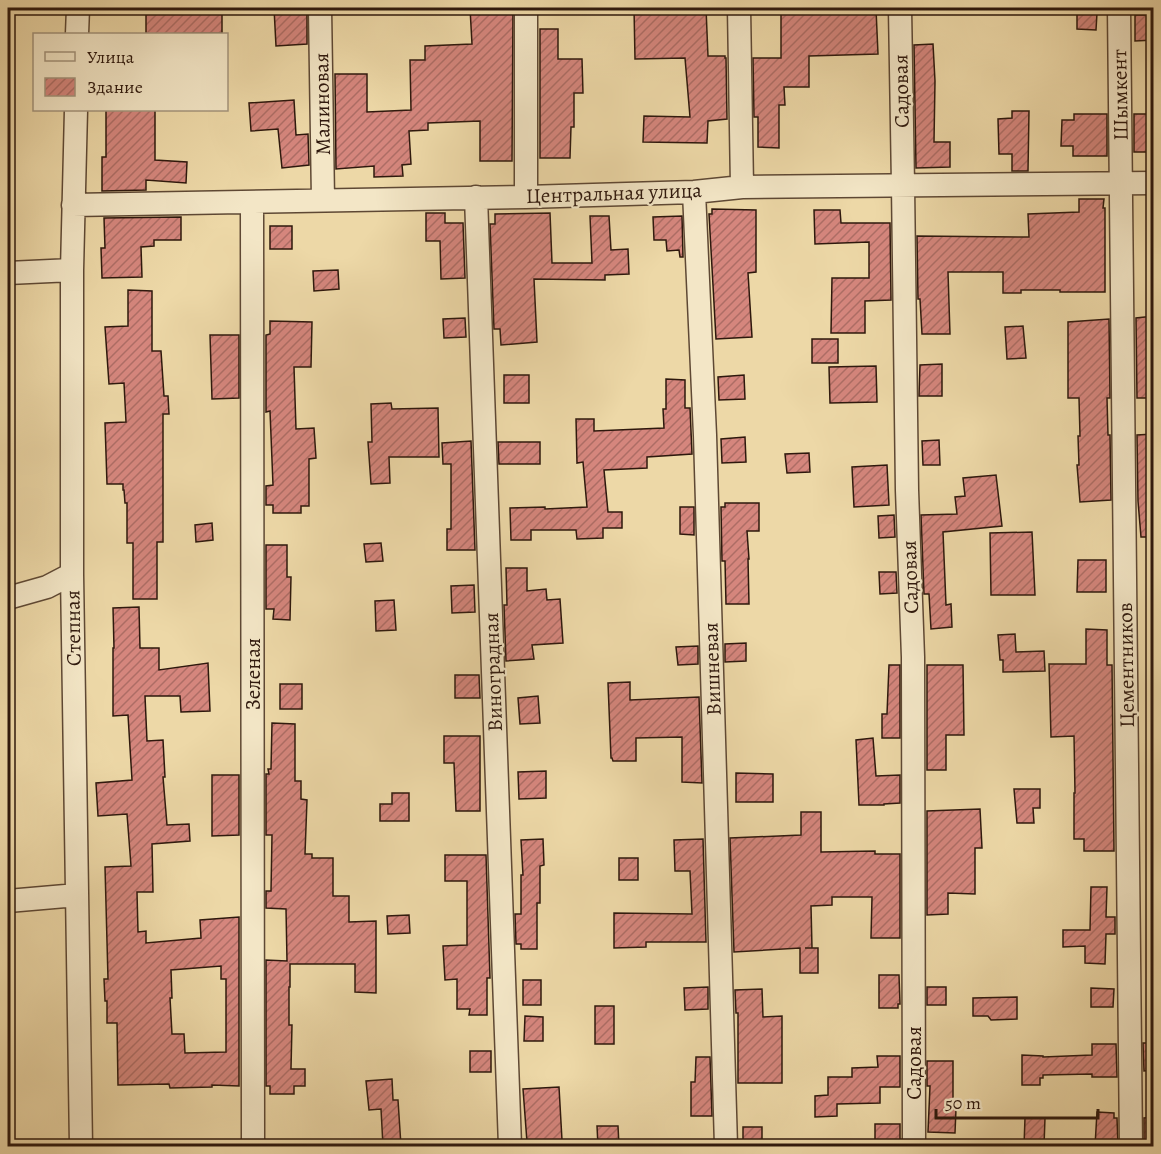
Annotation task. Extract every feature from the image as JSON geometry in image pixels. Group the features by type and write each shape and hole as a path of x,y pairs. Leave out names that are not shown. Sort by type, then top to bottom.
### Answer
{"street":[{"path":"77,33 78,8"},
{"name":"Малиновая","path":"320,8 323,200"},
{"path":"526,8 526,197"},
{"path":"739,8 742,188"},
{"name":"Садовая","path":"900,8 907,490 913,657 914,1146"},
{"name":"Шымкент","path":"1119,8 1121,183"},
{"name":"Степная","path":"75,111 72,270 72,574 81,1146"},
{"name":"Цементников","path":"1121,183 1131,1146"},
{"name":"Центральная улица","path":"74,205 526,197 694,192 742,188 1154,183"},
{"name":"Вишневая","path":"694,192 705,435 726,1146"},
{"name":"Виноградная","path":"476,197 510,1146"},
{"name":"Зеленая","path":"252,202 253,1146"},
{"path":"8,273 72,270"},
{"path":"8,598 47,587 72,574"},
{"path":"8,901 77,895"}],"building":[{"path":"146,8 168,8 168,12 222,10 222,33 146,33"},
{"path":"274,8 307,8 307,44 276,46"},
{"path":"470,8 513,8 512,161 480,161 480,121 428,123 428,130 409,131 411,164 402,165 403,176 374,177 374,166 336,169 335,74 367,74 367,112 411,110 410,60 425,60 425,46 472,44"},
{"path":"634,8 706,8 708,56 725,56 726,58 727,119 708,121 707,143 643,142 644,116 690,117 685,58 635,59"},
{"path":"781,8 806,8 806,11 876,9 878,54 809,56 809,87 784,87 785,105 779,105 779,148 758,147 758,117 754,117 753,58 781,58"},
{"path":"1077,12 1097,13 1096,30 1077,29"},
{"path":"1135,15 1154,15 1154,40 1135,41"},
{"path":"540,29 558,29 558,59 582,59 583,93 574,93 574,127 571,127 570,158 540,158"},
{"path":"933,44 934,142 950,142 950,167 916,168 914,45"},
{"path":"294,100 296,135 308,134 309,165 282,168 278,129 251,131 249,103"},
{"path":"106,111 155,111 155,160 187,162 186,183 146,180 146,190 102,191 102,157 106,157"},
{"path":"1012,111 1029,111 1028,171 1012,171 1012,154 999,154 998,119 1012,118"},
{"path":"1074,114 1107,114 1107,156 1073,156 1073,146 1061,146 1062,120 1074,120"},
{"path":"1134,114 1154,114 1154,152 1134,152"},
{"path":"1079,199 1104,199 1105,292 1021,290 1021,293 1003,293 1003,272 948,272 950,334 922,334 920,299 918,299 917,236 1029,237 1028,214 1079,212"},
{"path":"712,209 756,210 756,272 748,273 752,337 716,339 709,214 712,214"},
{"path":"814,210 840,210 841,223 890,223 891,300 865,301 865,333 831,333 832,278 869,278 869,242 815,244"},
{"path":"426,213 445,213 445,223 463,223 465,278 441,279 440,241 426,241"},
{"path":"550,213 552,263 592,263 590,216 609,216 611,250 628,249 629,274 605,275 605,280 534,279 537,342 501,345 500,329 494,329 490,224 495,224 495,214"},
{"path":"682,216 683,257 680,257 679,250 667,251 666,240 654,240 653,217"},
{"path":"181,217 181,240 154,240 154,246 141,247 142,277 102,278 101,248 105,248 104,218"},
{"path":"270,226 292,226 292,249 270,249"},
{"path":"338,270 339,289 314,291 313,271"},
{"path":"128,290 152,291 152,351 161,351 164,396 168,396 169,414 163,414 163,542 157,542 157,599 133,599 133,543 127,543 127,503 125,503 123,484 107,484 105,423 126,422 124,383 109,384 105,327 128,326"},
{"path":"1154,316 1154,398 1137,398 1136,318"},
{"path":"465,318 466,337 444,338 443,319"},
{"path":"1109,319 1110,398 1107,398 1111,500 1080,502 1077,465 1079,465 1078,436 1080,436 1079,398 1068,398 1068,322"},
{"path":"270,321 312,322 311,367 294,367 296,429 314,428 316,458 309,459 309,506 301,506 301,513 273,513 273,505 266,505 266,486 273,485 270,411 266,412 266,335 270,334"},
{"path":"1023,326 1026,358 1007,359 1005,327"},
{"path":"210,335 239,335 239,398 212,399"},
{"path":"812,339 838,339 838,363 812,363"},
{"path":"942,364 942,396 919,396 920,365"},
{"path":"876,366 877,402 830,403 829,367"},
{"path":"504,375 529,375 529,403 504,403"},
{"path":"744,375 745,399 719,400 718,377"},
{"path":"666,379 685,380 685,408 690,408 692,454 647,457 647,468 604,470 608,512 622,512 622,528 603,528 603,538 577,539 576,530 531,530 531,540 511,540 510,508 587,507 583,462 577,463 576,419 594,419 594,431 664,428"},
{"path":"391,403 392,409 438,408 439,457 389,457 390,483 371,484 368,442 372,442 371,404"},
{"path":"1154,434 1154,537 1141,537 1137,435"},
{"path":"745,437 746,462 722,463 721,439"},
{"path":"939,440 940,465 923,465 922,441"},
{"path":"471,441 475,550 447,550 447,529 451,529 451,464 443,464 442,443"},
{"path":"498,442 540,442 540,464 499,464"},
{"path":"809,453 810,472 787,473 785,454"},
{"path":"887,465 889,505 854,507 852,467"},
{"path":"996,475 1002,526 943,532 946,605 951,604 952,627 931,629 929,594 924,594 921,515 957,514 955,497 965,496 963,478"},
{"path":"725,503 759,503 759,531 747,531 749,604 726,604 721,507 725,507"},
{"path":"680,507 694,507 694,535 680,534"},
{"path":"894,515 895,537 879,538 878,516"},
{"path":"212,523 213,540 196,542 195,525"},
{"path":"1032,532 1035,595 991,595 990,533"},
{"path":"381,543 383,561 366,562 364,544"},
{"path":"266,545 287,545 287,577 291,577 290,620 273,619 274,609 266,609"},
{"path":"1078,560 1106,560 1106,592 1077,592"},
{"path":"506,568 527,568 527,591 546,589 547,600 560,599 563,643 532,645 534,659 506,661 504,605 507,605"},
{"path":"879,572 896,572 897,593 880,594"},
{"path":"474,585 475,612 452,613 451,586"},
{"path":"394,600 396,630 376,631 375,601"},
{"path":"139,607 140,648 159,648 159,670 208,663 210,711 181,712 180,696 145,696 147,741 163,740 167,825 189,824 190,841 152,844 153,892 137,892 138,932 146,931 146,943 201,938 200,920 239,917 239,1086 170,1088 169,1084 118,1085 117,1023 107,1023 107,1001 105,1001 104,979 108,979 105,867 131,866 127,814 98,816 96,783 132,780 128,715 113,716 113,608","holes":["221,966 221,979 226,979 226,1052 185,1053 184,1034 172,1034 171,970"]},
{"path":"1086,629 1107,630 1107,665 1112,665 1114,851 1084,851 1084,839 1074,839 1074,736 1051,737 1049,664 1086,664"},
{"path":"1015,634 1016,652 1044,651 1045,671 1003,672 998,635"},
{"path":"746,643 746,661 725,662 725,644"},
{"path":"698,646 698,664 678,665 676,647"},
{"path":"889,665 900,665 900,738 882,738 882,714 887,714"},
{"path":"927,665 963,665 964,735 946,735 946,770 927,770"},
{"path":"455,675 479,675 480,698 455,698"},
{"path":"630,682 630,700 699,697 702,783 682,782 682,737 636,738 636,761 613,761 611,758 608,683"},
{"path":"280,684 302,684 302,709 280,709"},
{"path":"538,696 540,723 520,724 518,698"},
{"path":"272,723 295,724 295,781 301,781 301,799 307,800 305,854 312,854 312,858 333,858 333,896 349,896 349,922 376,921 376,993 355,992 355,964 290,964 291,1069 305,1069 305,1086 294,1086 294,1094 270,1094 270,1086 266,1086 266,960 287,961 286,909 266,908 266,891 271,891 272,835 266,835 266,774 269,774 268,769 271,769"},
{"path":"444,736 480,736 480,811 456,811 454,763 444,763"},
{"path":"873,738 876,776 900,775 900,803 859,805 856,740"},
{"path":"546,771 546,798 519,799 518,772"},
{"path":"736,773 773,774 773,802 736,802"},
{"path":"212,775 239,775 239,835 212,836"},
{"path":"1014,789 1040,789 1040,808 1033,808 1034,823 1017,823"},
{"path":"392,793 409,793 409,821 380,821 380,804 392,804"},
{"path":"980,809 982,848 975,848 975,894 948,893 948,914 927,915 927,811"},
{"path":"801,812 821,812 821,852 875,851 875,854 900,854 900,938 871,938 872,897 832,897 832,905 811,906 812,948 818,948 818,973 800,973 800,948 734,952 730,838 801,835"},
{"path":"543,839 544,865 540,866 540,903 537,903 537,949 521,949 521,944 516,944 515,914 521,914 521,875 523,875 521,840"},
{"path":"703,839 706,942 646,942 646,947 614,948 614,913 692,914 690,871 675,871 674,840"},
{"path":"445,855 486,855 490,978 487,978 487,1015 469,1015 470,1009 457,1009 457,979 445,980 443,946 467,945 467,881 445,881"},
{"path":"619,858 638,858 638,880 619,880"},
{"path":"1091,887 1107,887 1106,917 1115,917 1115,934 1106,934 1105,964 1085,963 1085,946 1063,947 1063,930 1090,930"},
{"path":"409,915 410,933 388,934 387,916"},
{"path":"879,975 899,975 900,1004 898,1008 879,1008"},
{"path":"523,980 541,980 541,1005 523,1005"},
{"path":"708,987 708,1009 685,1010 684,988"},
{"path":"927,987 946,987 946,1005 927,1005"},
{"path":"1091,988 1114,989 1113,1007 1091,1007"},
{"path":"762,989 763,1017 782,1016 782,1083 738,1083 738,1013 736,1013 735,990"},
{"path":"1017,997 1017,1019 991,1020 988,1016 973,1016 973,998"},
{"path":"595,1006 614,1006 614,1044 595,1044"},
{"path":"525,1016 543,1017 543,1041 524,1041"},
{"path":"1143,1043 1154,1043 1154,1070 1144,1071"},
{"path":"1092,1044 1116,1044 1117,1077 1092,1077 1092,1074 1043,1075 1043,1078 1040,1078 1040,1085 1022,1085 1022,1055 1043,1057 1092,1055"},
{"path":"470,1051 491,1051 491,1072 470,1072"},
{"path":"877,1056 900,1056 900,1087 880,1087 880,1103 837,1104 837,1116 815,1117 815,1096 828,1095 828,1077 852,1077 852,1068 878,1067"},
{"path":"696,1057 710,1057 712,1116 691,1116 691,1082 695,1082"},
{"path":"927,1061 953,1061 955,1133 928,1132 930,1086 927,1086"},
{"path":"392,1079 393,1100 398,1100 401,1146 383,1146 381,1109 369,1110 366,1081"},
{"path":"559,1087 562,1140 527,1142 523,1089"},
{"path":"1097,1112 1114,1113 1114,1118 1117,1118 1118,1146 1095,1146"},
{"path":"1154,1117 1154,1146 1144,1146 1144,1118"},
{"path":"1025,1118 1045,1118 1044,1146 1024,1146"},
{"path":"875,1124 900,1124 900,1146 875,1146"},
{"path":"597,1126 618,1126 619,1146 598,1146"},
{"path":"743,1127 762,1127 762,1144 743,1143"}]}
